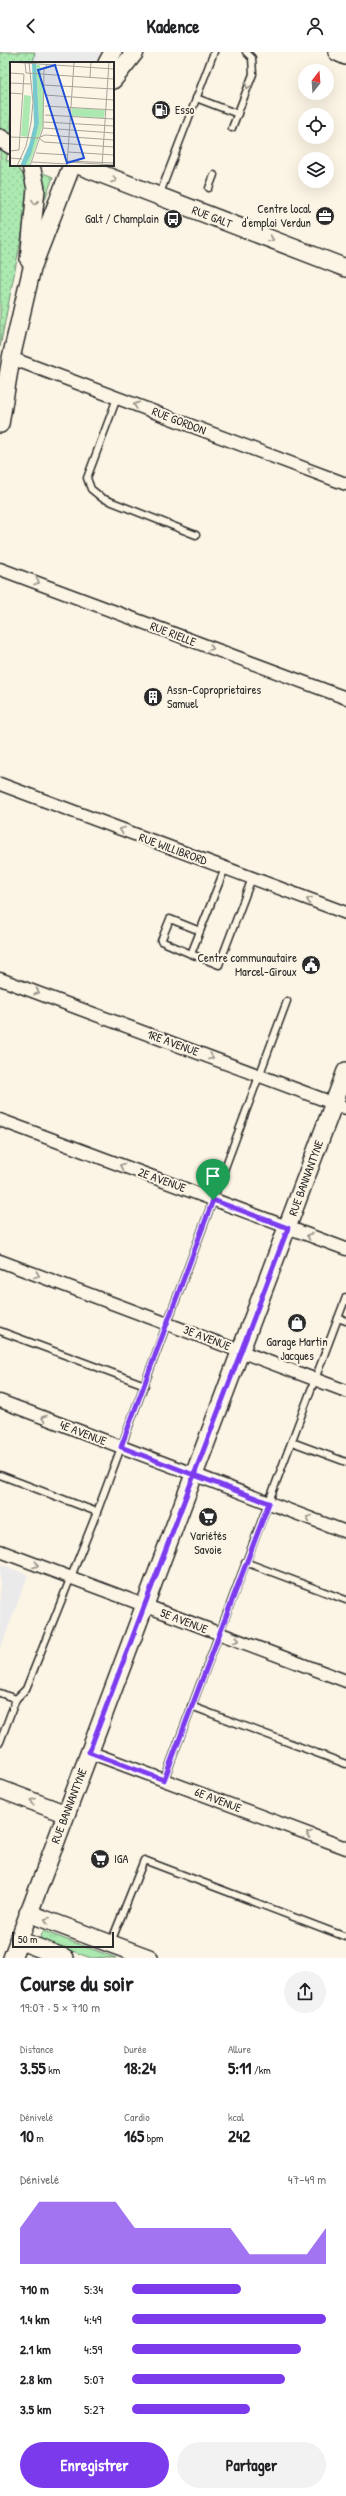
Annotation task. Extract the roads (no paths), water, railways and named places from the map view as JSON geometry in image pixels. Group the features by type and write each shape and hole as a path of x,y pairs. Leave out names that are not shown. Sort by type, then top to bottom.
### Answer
{"street":[{"path":"108,62 113,52"},
{"path":"114,79 135,52"},
{"path":"337,52 346,56"},
{"path":"0,138 10,140"},
{"path":"0,138 10,144"},
{"path":"28,288 31,230 36,189 31,166"},
{"path":"0,424 11,358 28,288 46,229 72,166"},
{"name":"RUE GALT","path":"80,166 346,268"},
{"name":"RUE GORDON","path":"11,358 346,484"},
{"name":"RUE RIELLE","path":"0,569 346,698"},
{"name":"RUE WILLIBRORD","path":"0,784 346,913"},
{"name":"1RE AVENUE","path":"0,979 340,1106"},
{"name":"RUE BANNANTYNE","path":"12,1958 288,1228 340,1106 346,1071"},
{"name":"2E AVENUE","path":"0,1120 346,1249"},
{"name":"3E AVENUE","path":"0,1261 346,1391"},
{"name":"4E AVENUE","path":"0,1401 346,1532"},
{"name":"5E AVENUE","path":"0,1551 346,1681"},
{"name":"6E AVENUE","path":"89,1752 346,1848"},
{"path":"0,1789 66,1814"},
{"path":"28,1913 149,1958"},
{"path":"18,1940 65,1958"}],"lane":[{"path":"158,197 214,52"},
{"path":"232,128 254,68 252,58 246,52"},
{"path":"196,98 238,114"},
{"path":"209,188 214,175"},
{"path":"117,398 87,478 90,489 102,498 196,535"},
{"path":"191,954 225,868"},
{"path":"200,931 170,919 161,941 219,965 252,878"},
{"path":"0,1742 16,1699 26,1689 97,1512 287,1001"},
{"path":"164,1780 218,1633 269,1503 346,1297"},
{"path":"338,1318 346,1321"},
{"path":"0,1331 145,1385"},
{"path":"292,1442 346,1462"},
{"path":"0,1475 97,1512"},
{"path":"245,1562 346,1600"},
{"path":"0,1693 16,1699"},
{"path":"191,1706 346,1764"},
{"path":"110,1944 144,1860 346,1937"}],"place":[{"name":"Esso","path":"161,110"},
{"name":"Centre local d'emploi Verdun","path":"325,216"},
{"name":"Galt / Champlain","path":"173,219"},
{"name":"Assn-Coproprietaires Samuel","path":"153,697"},
{"name":"Centre communautaire Marcel-Giroux","path":"311,965"},
{"name":"Garage Martin Jacques","path":"297,1323"},
{"name":"Variétés Savoie","path":"208,1517"},
{"name":"IGA","path":"100,1859"}]}
